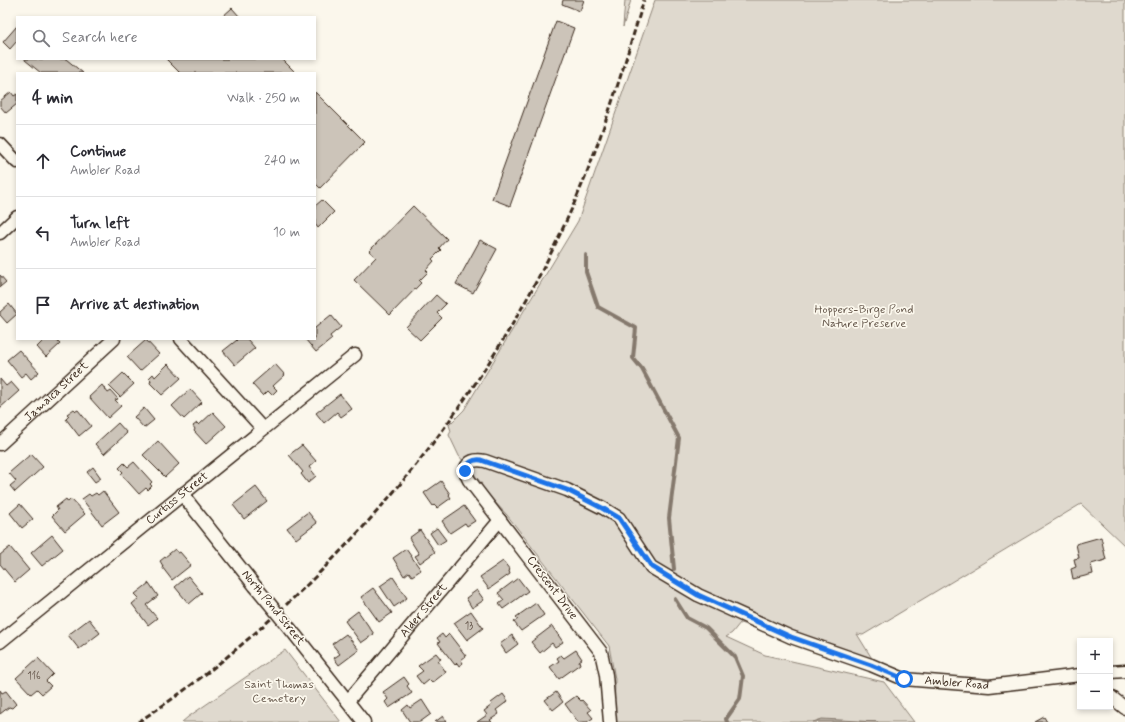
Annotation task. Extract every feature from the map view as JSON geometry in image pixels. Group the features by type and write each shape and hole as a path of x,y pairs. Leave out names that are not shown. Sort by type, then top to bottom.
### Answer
{"street":[{"path":"0,144 16,161"},
{"path":"0,233 16,218"},
{"name":"Jamaica Street","path":"0,444 113,340"},
{"path":"182,340 263,429"},
{"name":"Curtiss Street","path":"0,642 355,355"},
{"name":"Ambler Road","path":"467,466 473,460 484,461 574,494 619,518 652,567 698,595 791,637 871,665 904,679 989,686 1077,675"},
{"name":"Crescent Drive","path":"467,466 465,471 467,476 601,652 606,675 610,722"},
{"name":"North Pond Street","path":"182,494 364,722"},
{"name":"Alder Street","path":"348,701 500,520"},
{"path":"1113,672 1125,670"},
{"path":"1113,698 1125,708"}],"green space":[{"path":"625,0 631,0 623,27"},
{"name":"Hoppers-Birge Pond Nature Preserve","path":"655,0 1125,0 1125,546 1081,504 863,635 857,634 876,665 740,623 732,633 726,637 765,655 884,682 914,722 614,722 615,679 609,646 507,515 475,481 482,484 459,456 449,435 451,431 449,425 464,410 578,221"},
{"name":"Saint Thomas Cemetery","path":"285,650 341,722 182,722 188,717"}],"shaded area":[{"path":"822,719 878,722 813,722"}],"building":[{"path":"563,0 584,0 580,11 562,4"},
{"path":"232,8 239,16 223,16"},
{"path":"556,21 574,28 510,206 492,199"},
{"path":"16,27 16,42 10,49 3,42"},
{"path":"25,60 67,60 82,72 40,72"},
{"path":"167,60 283,60 295,72 179,72"},
{"path":"11,92 14,96 16,95 16,105 6,113 0,106 0,101"},
{"path":"316,93 365,142 320,188 316,184"},
{"path":"322,200 334,212 318,228 316,225 316,205"},
{"path":"413,206 447,239 439,248 441,250 432,259 434,261 426,270 428,272 419,281 421,283 390,315 354,280 376,257 369,251"},
{"path":"480,240 497,249 473,293 456,284"},
{"path":"0,275 6,282 0,287"},
{"path":"436,295 446,304 437,313 442,318 420,340 406,327"},
{"path":"9,304 16,315 7,323 0,315 0,312"},
{"path":"331,315 341,327 330,336 332,339 316,352 306,340 316,340 316,327"},
{"path":"44,340 56,340 60,344 46,357 37,347"},
{"path":"146,340 159,354 140,371 127,357"},
{"path":"237,340 248,340 255,348 235,365 223,351"},
{"path":"19,350 39,372 31,379 26,373 21,377 7,360"},
{"path":"168,364 181,378 162,395 150,383 151,380 149,378 153,374 155,377"},
{"path":"275,364 285,375 273,386 277,390 272,395 268,391 263,396 252,384"},
{"path":"123,373 134,384 120,397 109,386"},
{"path":"0,379 6,386 11,382 19,391 0,408"},
{"path":"102,385 108,393 111,391 118,399 115,400 121,406 108,418 89,397"},
{"path":"190,389 202,402 184,419 172,406"},
{"path":"340,394 352,409 341,417 337,412 324,423 316,413"},
{"path":"144,408 154,420 144,428 134,417"},
{"path":"74,409 76,411 78,410 91,426 79,436 66,419 69,416 67,414"},
{"path":"213,412 226,426 206,444 194,431 195,429 193,426 197,423 199,425"},
{"path":"118,423 127,433 104,454 95,444"},
{"path":"158,441 179,464 165,477 143,455"},
{"path":"302,445 316,461 309,467 316,476 308,483 301,474 303,472 289,455"},
{"path":"31,454 43,467 15,492 10,486 16,481 9,473"},
{"path":"134,462 152,482 150,484 152,486 148,490 146,488 139,494 121,474 123,472 119,468 124,463 128,467"},
{"path":"93,467 101,478 95,482 87,472"},
{"path":"441,481 451,498 437,508 434,505 433,506 424,493"},
{"path":"256,487 267,501 244,519 233,505"},
{"path":"103,491 119,512 102,525 82,499 89,494 91,496 96,493 98,495"},
{"path":"66,499 68,502 71,499 85,514 65,531 52,516 58,510 56,507"},
{"path":"20,504 33,519 22,528 10,513"},
{"path":"464,506 475,521 467,526 465,523 450,533 442,521"},
{"path":"308,512 317,523 296,539 287,528"},
{"path":"437,528 446,540 438,545 430,533"},
{"path":"420,530 435,552 420,563 415,556 419,554 409,538"},
{"path":"52,535 63,549 42,566 31,553"},
{"path":"1101,537 1106,560 1091,564 1093,574 1073,579 1071,569 1076,567 1074,559 1079,558 1076,544"},
{"path":"10,547 29,570 15,582 0,564 0,555"},
{"path":"175,549 178,553 180,552 191,565 172,580 162,567 163,566 160,561"},
{"path":"406,549 421,570 412,576 409,572 404,576 393,558"},
{"path":"503,561 510,570 510,574 489,589 480,577"},
{"path":"188,576 202,593 189,604 175,587"},
{"path":"393,577 407,598 394,607 380,586"},
{"path":"518,578 528,591 503,609 499,604 504,600 498,593"},
{"path":"149,583 158,596 146,605 157,618 148,625 132,604 139,598 135,594"},
{"path":"373,588 392,613 379,622 361,597"},
{"path":"477,590 484,600 472,608 466,598"},
{"path":"536,603 544,615 521,631 514,622 518,619 516,617"},
{"path":"358,611 374,634 361,643 345,621"},
{"path":"471,611 483,628 467,640 454,623"},
{"path":"89,619 100,633 79,649 68,635"},
{"path":"552,626 563,642 555,647 552,643 540,653 531,642"},
{"path":"346,634 359,650 339,665 334,658 340,654 332,644"},
{"path":"442,634 445,638 449,634 466,656 461,660 463,663 459,666 457,663 455,665 438,643 440,642 437,638"},
{"path":"512,635 518,644 506,653 500,644"},
{"path":"576,650 582,659 579,661 580,664 559,679 550,667 559,661 557,658 561,655 564,658"},
{"path":"436,653 441,659 438,661 446,672 432,683 429,680 423,685 416,676 423,671 418,666"},
{"path":"38,658 53,674 46,681 51,686 42,694 37,689 31,694 16,678"},
{"path":"404,677 409,684 407,686 412,693 389,708 385,702 388,699 383,692"},
{"path":"0,690 2,693 6,691 16,704 12,708 9,707 0,714"},
{"path":"556,692 563,702 553,710 545,700"},
{"path":"503,694 508,701 496,710 499,714 490,720 492,722 477,722 487,715 484,711 492,705 491,703"},
{"path":"576,696 591,710 588,712 593,718 587,722 578,722 565,704"},
{"path":"422,700 431,714 420,722 410,722 402,710 408,705 410,708"},
{"path":"443,716 447,722 435,722"},
{"path":"1044,717 1047,722 1035,722"}],"waterway":[{"path":"586,255 586,272 598,307 636,328 633,358 642,369 679,438 669,518 674,569"},
{"path":"675,599 687,618 706,628 735,657 743,676 740,699 726,719 727,722"}],"railway":[{"path":"138,722 207,673 251,637 313,579 353,538 391,495 427,451 461,405 522,308 573,206 603,130 644,0"}],"route":[{"path":"465,471 469,463 473,460 481,460 567,490 619,518 652,567 698,595 791,637 871,665 904,679"}]}
